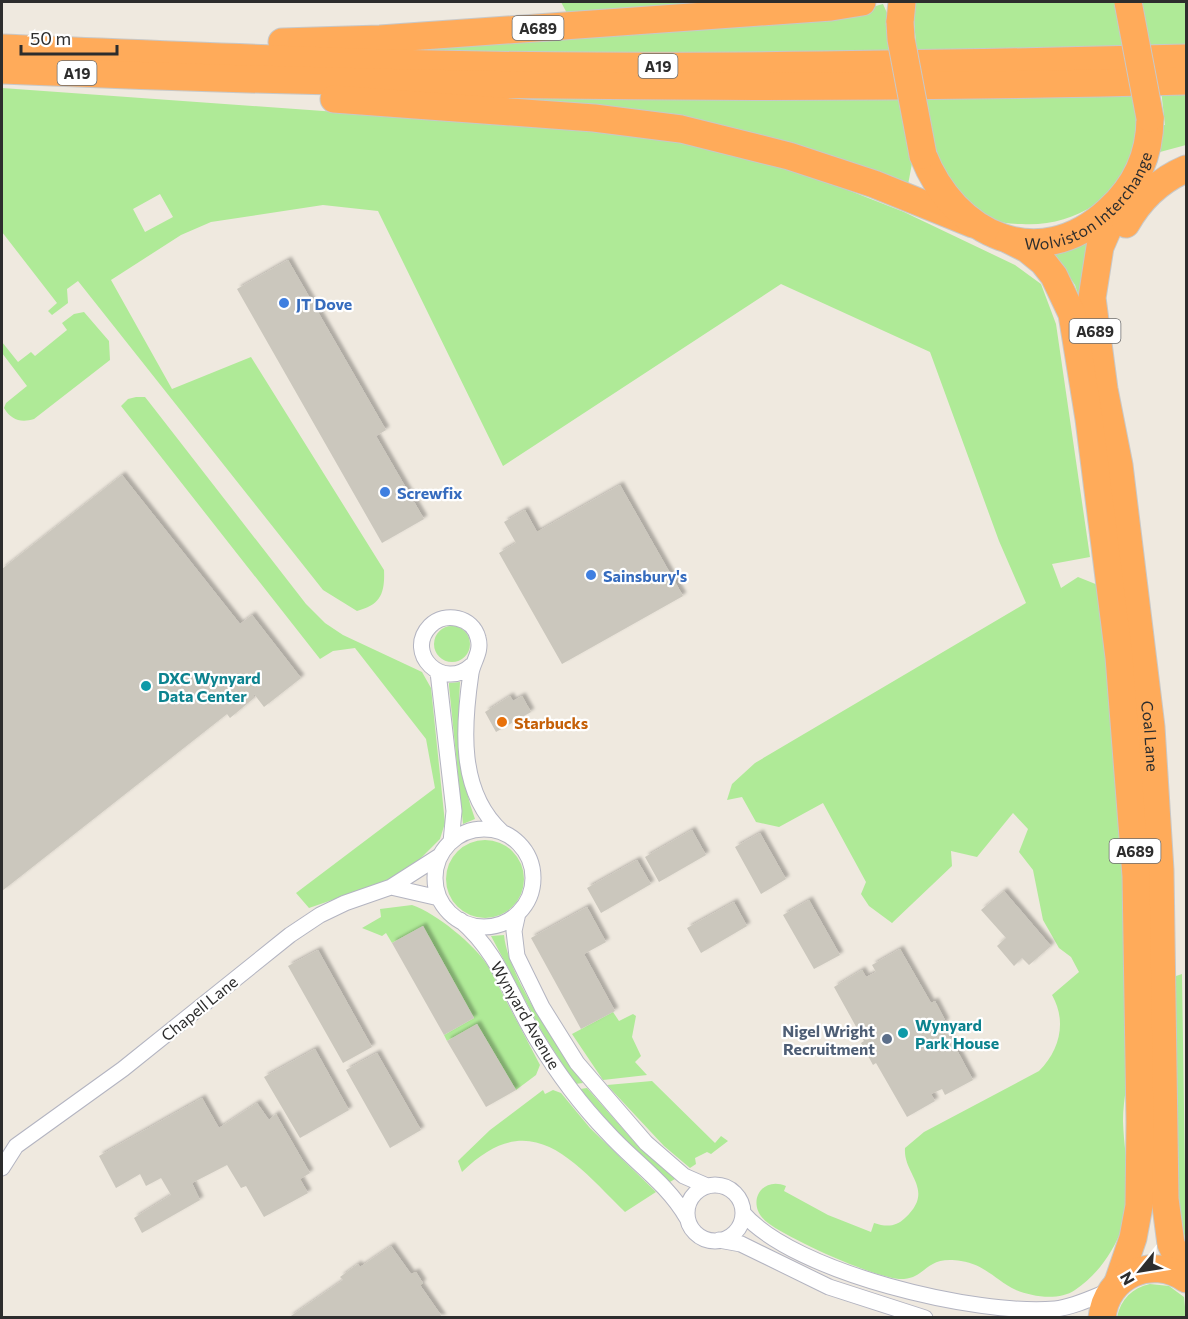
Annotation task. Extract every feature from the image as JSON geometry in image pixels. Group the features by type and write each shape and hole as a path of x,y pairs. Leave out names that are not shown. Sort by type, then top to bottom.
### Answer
{"highway":[{"name":"A689","path":"129,54 240,43 380,39 808,9 862,2"},
{"name":"Wolviston Interchange","path":"901,12 901,39 923,155 939,187 973,224 993,235 1009,240 1046,243 1070,237 1096,223 1120,201 1137,175 1150,141 1150,118 1128,2"},
{"name":"A19","path":"2,48 129,54 595,66 1008,63 1186,58"},
{"name":"A19","path":"2,70 599,87 1186,81"},
{"name":"A19","path":"153,76 265,94 594,118 681,129 789,156 874,184 973,224"},
{"name":"A689","path":"1137,175 1167,158 1186,153"},
{"name":"A689","path":"1119,465 1116,392 1107,291 1111,258 1123,229 1146,196 1158,184 1186,169"},
{"name":"Coal Lane","path":"1120,201 1100,247 1092,298 1102,378 1119,465 1151,727 1159,858 1165,1199 1171,1244 1186,1277"},
{"name":"Coal Lane","path":"1009,240 1027,249 1054,276 1072,314 1089,419 1119,657 1136,876 1139,1206 1133,1238 1115,1286 1104,1304 1102,1317"},
{"path":"1115,1286 1130,1274 1150,1268 1171,1270 1186,1277"}],"street":[{"path":"443,618 460,619 473,628 478,638 479,650 472,665 455,674 438,672 424,658 422,642 429,627 443,618"},
{"name":"Wynyard Avenue","path":"472,665 465,717 468,767 490,821 523,849 531,865 531,892 518,913 514,931 517,956 542,1007 577,1064 646,1143 684,1176 707,1186"},
{"path":"438,672 454,811 451,842"},
{"path":"391,887 440,898 435,876 441,855 451,842 476,830 502,832"},
{"name":"Chapell Lane","path":"2,1168 9,1148 85,1098 308,923 345,903 391,887 441,855"},
{"name":"Wynyard Avenue","path":"440,898 448,911 479,937 490,952 536,1039 569,1087 607,1133 670,1191 687,1218"},
{"path":"460,920 474,926 490,927 505,922 518,913"},
{"path":"926,1317 829,1287 741,1244 699,1236 687,1218 690,1200 699,1190 707,1186 721,1185 730,1189 740,1199 743,1213 756,1228 824,1262 873,1281 932,1297 990,1306 1057,1309 1115,1286"},
{"path":"719,1240 737,1230 743,1213"}],"green space":[{"path":"561,2 805,2 570,19"},
{"path":"915,2 1115,2 1124,49 917,57 913,7"},
{"path":"1138,2 1186,2 1186,50 1152,51"},
{"path":"883,4 887,13 890,52 379,54 379,48 850,13"},
{"path":"2,88 657,135 807,174 904,212 1015,265 1041,284 1056,324 1090,557 1052,564 1061,588 1078,577 1098,585 1117,713 1122,764 1130,1025 1130,1057 1123,1121 1128,1200 1122,1228 1109,1255 1097,1270 1075,1290 1054,1297 1038,1296 1016,1290 984,1269 961,1261 941,1261 912,1277 892,1278 835,1258 795,1239 768,1223 757,1208 757,1200 763,1188 777,1184 786,1186 784,1191 828,1215 871,1232 874,1223 891,1225 902,1221 914,1208 918,1199 916,1182 906,1158 905,1148 924,1132 1039,1071 1052,1054 1059,1035 1059,1015 1052,995 1079,972 1071,957 1059,948 1043,920 1033,870 1019,852 1028,829 1013,813 977,857 951,851 952,866 892,923 869,906 861,894 866,882 823,803 779,827 756,822 742,797 727,800 732,784 755,763 1026,603 999,541 930,352 781,284 503,466 378,211 323,205 211,222 181,235 111,280 172,389 251,357 384,570 384,585 380,597 371,605 357,611 323,590 78,281 67,289 68,303 52,315 48,311 57,303 2,232","holes":["160,194 173,217 145,232 133,209"]},
{"path":"1186,89 1186,145 1160,152 1160,125 1165,125 1161,90"},
{"path":"1133,92 1136,144 1127,168 1117,184 1091,207 1058,221 1041,224 1013,224 995,221 978,212 958,193 942,170 937,158 923,97"},
{"path":"487,94 899,98 913,158 907,190 868,173 487,104"},
{"path":"1093,239 1080,300 1075,285 1053,252"},
{"path":"84,312 109,341 110,360 34,419 25,421 13,418 4,408 6,403 27,386 2,353 2,342 18,362 31,352 35,356 67,330 62,323 74,314"},
{"path":"145,397 306,604 325,623 343,635 422,672 431,688 445,823 440,839 408,871 393,879 309,908 296,893 435,788 426,739 355,648 333,651 320,659 121,406 128,399"},
{"path":"452,626 465,631 470,644 465,657 452,662 439,657 434,644 439,631"},
{"path":"460,682 460,752 465,786 475,819 463,824 449,686 449,683"},
{"path":"477,840 493,840 507,846 518,857 524,871 524,887 518,901 507,912 493,918 477,918 463,912 452,901 446,887 446,871 452,857 463,846"},
{"path":"412,905 432,915 454,931 474,949 488,966 540,1065 536,1075 516,1090 477,1024 447,1041 444,1035 474,1018 423,926 392,943 386,933 382,936 362,928 381,917 380,909"},
{"path":"504,935 508,952 524,991 583,1083 575,1084 542,1032 491,936"},
{"path":"1182,974 1186,1243 1175,1193 1170,983 1176,976"},
{"path":"613,1012 619,1021 633,1014 636,1016 632,1037 641,1056 635,1062 647,1075 603,1080 572,1034"},
{"path":"652,1081 715,1143 721,1136 728,1141 711,1154 707,1152 695,1158 696,1164 690,1168 664,1146 607,1085"},
{"path":"587,1088 637,1145 675,1179 670,1182 624,1140 580,1089"},
{"path":"543,1090 545,1094 553,1090 561,1093 590,1128 656,1192 625,1212 569,1159 550,1147 530,1141 509,1142 487,1152 462,1172 458,1161 490,1130"},
{"path":"1150,1284 1169,1286 1184,1297 1186,1317 1117,1317 1128,1295"}],"building":[{"path":"288,260 386,430 376,436 424,519 382,543 237,289"},
{"name":"DXC Wynyard Data Center","path":"122,475 240,624 252,615 301,678 264,707 254,694 254,698 230,718 227,714 2,891 2,569"},
{"name":"Sainsbury's","path":"620,485 683,596 562,664 499,553 516,543 504,522 525,510 537,532"},
{"name":"Starbucks","path":"510,696 513,701 522,696 531,712 496,732 485,712"},
{"path":"692,830 706,855 659,882 645,857"},
{"path":"760,833 786,879 761,894 735,847"},
{"path":"637,860 651,884 601,913 587,888"},
{"path":"1004,891 1051,946 1029,965 1022,958 1014,966 997,946 1006,938 981,910"},
{"path":"809,900 840,955 814,969 783,915"},
{"path":"734,902 747,926 701,953 687,928"},
{"path":"587,907 606,942 584,954 615,1011 581,1029 531,938"},
{"path":"423,926 474,1018 444,1035 392,943"},
{"name":"Wynyard Park House","path":"900,949 931,1003 935,1001 946,1022 943,1024 973,1080 945,1095 942,1089 931,1094 935,1101 907,1117 876,1063 873,1065 861,1043 864,1041 834,987 862,970 866,977 876,972 872,965"},
{"path":"318,950 372,1047 343,1063 288,966"},
{"path":"477,1024 516,1090 486,1107 447,1041"},
{"path":"315,1049 349,1110 300,1138 264,1077"},
{"path":"377,1053 421,1130 390,1148 346,1070"},
{"path":"202,1098 219,1128 257,1103 269,1120 276,1114 310,1173 300,1179 308,1193 264,1217 246,1186 241,1188 227,1165 192,1183 200,1200 142,1233 134,1218 171,1195 161,1178 146,1186 140,1174 116,1188 99,1156"},
{"path":"391,1246 411,1274 416,1272 423,1283 420,1285 443,1318 288,1318 343,1280 340,1277 358,1264 360,1267"}],"place":[{"name":"JT Dove","path":"284,303"},
{"name":"Screwfix","path":"385,492"},
{"name":"Sainsbury's","path":"591,575"},
{"name":"DXC Wynyard Data Center","path":"146,686"},
{"name":"Starbucks","path":"502,722"},
{"name":"Wynyard Park House","path":"903,1033"},
{"name":"Nigel Wright Recruitment","path":"887,1039"}]}
